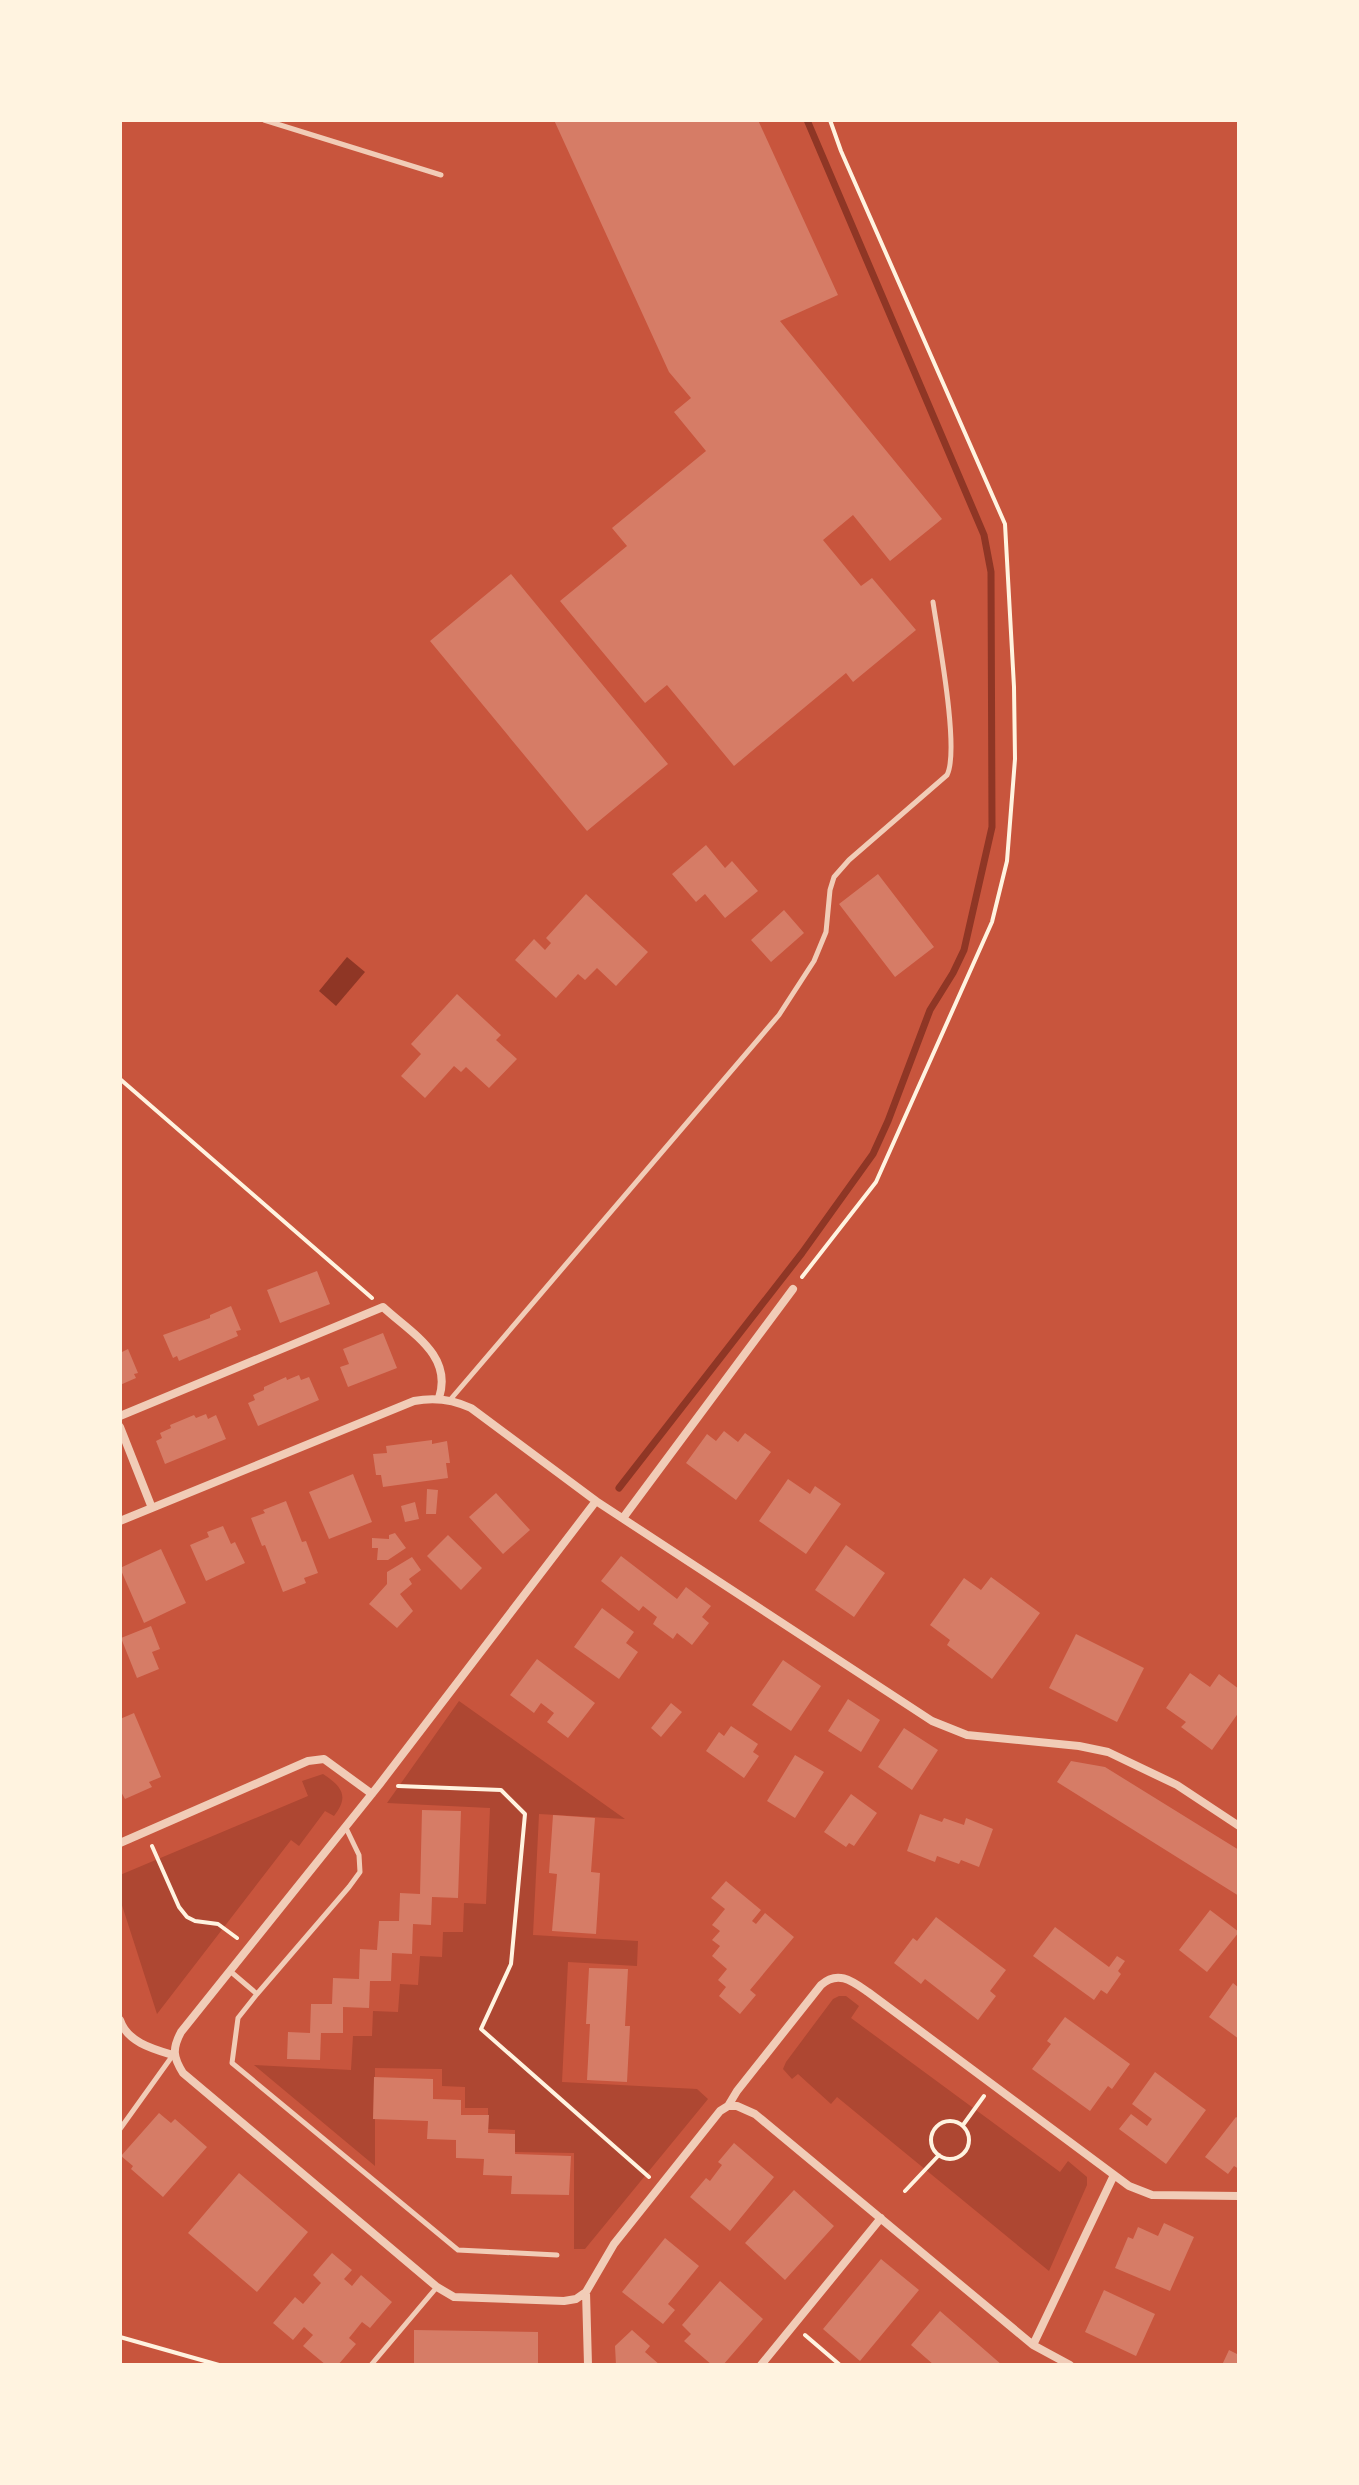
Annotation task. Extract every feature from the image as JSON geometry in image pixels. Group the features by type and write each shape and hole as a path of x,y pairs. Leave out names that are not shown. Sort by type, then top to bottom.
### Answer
{"street":[{"path":"623,1518 793,1289"},
{"path":"120,1416 383,1307 439,1361 444,1383 439,1398"},
{"path":"120,1521 414,1401 450,1400 471,1408 596,1501 932,1721 967,1735 1079,1746 1108,1752 1177,1785 1239,1826"},
{"path":"120,1427 152,1508"},
{"path":"596,1501 372,1794 181,2032 173,2055 183,2073 437,2287 454,2297 541,2301 576,2299 586,2292 614,2244 660,2186 720,2111 728,2106 821,1985 827,1979 836,1977 843,1977 868,1992 1129,2186 1152,2195 1239,2196"},
{"path":"120,1843 295,1766 324,1759 372,1794"},
{"path":"120,2020 123,2030 134,2040 173,2055"},
{"path":"728,2106 737,2106 755,2114 1033,2345 1070,2365"},
{"path":"1033,2345 1114,2175"},
{"path":"761,2365 881,2218"},
{"path":"586,2292 588,2365"}],"lane":[{"path":"264,120 441,175"},
{"path":"450,1400 779,1015 814,961 826,932 834,877 849,860 947,775 951,766 951,734 933,602"},
{"path":"345,1825 359,1855 360,1872 238,2018 232,2063 458,2250 557,2255"},
{"path":"229,1970 257,1994"},
{"path":"120,2129 173,2055"},
{"path":"371,2365 437,2287"}],"path":[{"path":"120,1079 383,1307"},
{"path":"379,1785 501,1790 525,1814 511,1964 481,2029 660,2186"},
{"path":"146,1832 179,1907 187,1917 218,1924 248,1946"},
{"path":"962,2125 993,2085"},
{"path":"945,2121 962,2125 969,2136 964,2154 952,2159 939,2155 931,2140 935,2128 945,2121"},
{"path":"905,2191 939,2155"},
{"path":"794,2325 840,2365"},
{"path":"120,2337 219,2365"}],"shaded area":[{"path":"347,957 365,972 336,1006 319,991"},
{"path":"459,1701 625,1819 539,1814 533,1935 638,1941 637,1966 568,1962 562,2082 697,2089 708,2099 585,2249 574,2249 574,2153 515,2152 515,2130 488,2129 488,2108 465,2108 465,2087 442,2086 442,2069 375,2068 375,2166 254,2065 351,2070 353,2036 372,2036 373,2011 398,2012 400,1984 418,1985 420,1956 442,1957 443,1932 463,1932 464,1903 486,1904 490,1808 387,1803"},
{"path":"323,1774 342,1793 339,1809 334,1816 325,1811 299,1846 291,1840 157,2014 120,1899 120,1875 308,1796 302,1781"},
{"path":"846,1996 859,2006 851,2018 1060,2172 1068,2161 1087,2177 1087,2185 1049,2271 837,2097 831,2104 798,2074 792,2079 783,2069 833,1999"}],"building":[{"path":"554,120 758,120 838,295 780,321 942,519 890,561 853,515 823,540 861,586 872,578 916,630 853,682 846,673 734,766 667,685 645,703 560,601 627,546 612,528 706,451 674,412 691,398 669,372"},
{"path":"511,574 668,764 587,831 430,641"},
{"path":"706,845 725,868 732,861 758,891 725,918 705,894 696,902 672,874"},
{"path":"878,874 934,947 895,977 839,904"},
{"path":"586,894 648,952 616,986 597,968 585,980 578,974 556,998 515,960 534,939 545,950 551,943 546,938"},
{"path":"784,910 804,933 771,962 751,940"},
{"path":"457,994 501,1035 496,1040 517,1059 489,1088 466,1067 461,1072 454,1066 425,1098 401,1076 421,1054 411,1044"},
{"path":"317,1271 330,1304 280,1323 267,1290"},
{"path":"231,1306 241,1330 236,1331 238,1336 179,1361 177,1356 173,1358 163,1335 210,1318 210,1315"},
{"path":"383,1333 397,1368 348,1387 340,1367 349,1364 343,1349"},
{"path":"128,1349 138,1373 134,1374 136,1378 120,1385 120,1353"},
{"path":"299,1375 301,1380 309,1377 319,1400 258,1426 248,1403 255,1400 253,1395 286,1377 287,1380"},
{"path":"206,1414 208,1419 216,1415 226,1439 165,1464 156,1441 162,1438 160,1433 194,1415 196,1418"},
{"path":"724,1431 738,1442 745,1433 771,1452 736,1500 686,1463 707,1434 716,1441"},
{"path":"432,1440 432,1444 447,1441 450,1463 446,1463 448,1478 383,1487 381,1475 376,1475 373,1454 387,1453 386,1446"},
{"path":"353,1474 372,1522 329,1539 309,1492"},
{"path":"788,1479 810,1494 815,1486 841,1504 806,1554 759,1521"},
{"path":"427,1489 438,1490 436,1514 426,1514"},
{"path":"496,1493 530,1530 503,1554 469,1517"},
{"path":"286,1501 318,1573 304,1578 306,1583 283,1592 251,1518"},
{"path":"415,1502 419,1519 405,1522 401,1506"},
{"path":"223,1526 245,1563 206,1581 190,1545 209,1537 207,1532"},
{"path":"395,1533 406,1548 388,1560 377,1560 378,1548 372,1548 372,1538 389,1539 389,1535"},
{"path":"448,1535 482,1568 461,1590 427,1556"},
{"path":"846,1545 885,1573 854,1617 815,1590"},
{"path":"161,1549 186,1603 144,1623 120,1568"},
{"path":"621,1556 677,1599 686,1587 711,1606 702,1617 709,1623 692,1645 677,1633 673,1639 653,1624 657,1617 643,1606 639,1611 601,1581"},
{"path":"412,1557 421,1570 409,1579 412,1584 400,1594 413,1611 397,1628 369,1604 387,1584 387,1572"},
{"path":"991,1577 1040,1613 992,1679 947,1645 950,1640 930,1625 964,1578 981,1590"},
{"path":"602,1608 634,1632 626,1643 638,1652 619,1679 574,1647"},
{"path":"151,1626 160,1649 152,1652 159,1669 137,1678 121,1638"},
{"path":"1076,1634 1144,1668 1117,1722 1049,1688"},
{"path":"537,1659 595,1703 568,1738 547,1722 554,1713 541,1703 534,1713 510,1695"},
{"path":"783,1660 821,1686 791,1731 752,1705"},
{"path":"1190,1673 1210,1687 1219,1674 1239,1689 1239,1712 1212,1750 1181,1727 1186,1722 1166,1708"},
{"path":"848,1699 880,1720 861,1752 828,1731"},
{"path":"671,1703 682,1712 661,1737 651,1728"},
{"path":"134,1713 161,1777 149,1782 152,1787 125,1799 120,1790 120,1719"},
{"path":"731,1726 758,1744 753,1752 759,1756 744,1778 706,1751 719,1732 724,1736"},
{"path":"904,1728 938,1750 912,1790 878,1767"},
{"path":"795,1755 824,1772 795,1818 767,1801"},
{"path":"1071,1761 1105,1767 1239,1850 1239,1896 1057,1782"},
{"path":"851,1794 877,1813 854,1846 849,1843 846,1847 824,1832"},
{"path":"422,1810 461,1811 458,1898 432,1897 431,1925 413,1924 412,1954 392,1953 391,1981 370,1981 369,2008 343,2007 343,2033 321,2033 320,2060 287,2059 288,2032 310,2033 311,2004 332,2004 333,1978 359,1979 360,1949 377,1950 379,1921 399,1921 400,1893 420,1894"},
{"path":"920,1814 942,1822 944,1818 964,1825 966,1818 993,1829 979,1867 937,1856 935,1862 907,1851"},
{"path":"553,1815 595,1818 591,1872 600,1873 596,1934 552,1931 557,1874 549,1873"},
{"path":"726,1881 761,1910 752,1921 756,1924 765,1913 794,1937 750,1990 756,1995 740,2014 719,1996 726,1987 718,1980 727,1969 712,1956 720,1946 712,1940 720,1931 712,1925 725,1909 711,1898"},
{"path":"1210,1910 1239,1932 1207,1972 1179,1950"},
{"path":"936,1917 1006,1970 990,1991 996,1996 978,2020 925,1979 921,1984 894,1963 913,1938 917,1941"},
{"path":"1055,1927 1109,1967 1117,1956 1125,1961 1118,1971 1121,1974 1107,1994 1101,1990 1094,2000 1033,1956"},
{"path":"589,1968 628,1969 625,2026 630,2026 627,2082 587,2080"},
{"path":"1233,1983 1239,1988 1239,2039 1209,2017"},
{"path":"1065,2017 1130,2064 1112,2089 1108,2086 1090,2111 1032,2069 1051,2044 1047,2041"},
{"path":"1155,2072 1206,2110 1166,2164 1119,2129 1131,2114 1147,2126 1152,2119 1132,2104"},
{"path":"374,2077 433,2079 433,2099 461,2100 461,2115 489,2115 488,2133 515,2134 515,2154 571,2156 569,2195 511,2194 512,2176 483,2175 484,2159 456,2158 456,2140 427,2139 428,2121 373,2119"},
{"path":"159,2113 171,2123 175,2119 207,2147 163,2197 121,2156"},
{"path":"1236,2117 1239,2119 1239,2169 1234,2166 1228,2174 1205,2157"},
{"path":"734,2143 774,2177 730,2231 690,2197 706,2178 710,2181 722,2165 718,2162"},
{"path":"239,2173 308,2232 257,2292 188,2233"},
{"path":"794,2190 834,2226 785,2280 745,2243"},
{"path":"1164,2223 1194,2237 1170,2291 1115,2268 1128,2237 1133,2239 1138,2227 1158,2236"},
{"path":"665,2238 699,2266 668,2304 675,2310 663,2324 622,2292"},
{"path":"332,2253 352,2270 344,2279 352,2286 361,2275 392,2302 370,2328 362,2322 349,2338 356,2344 338,2365 326,2365 303,2346 313,2335 304,2327 293,2340 273,2323 295,2297 303,2304 321,2283 313,2275"},
{"path":"881,2259 919,2290 860,2361 823,2329"},
{"path":"720,2281 763,2319 723,2365 712,2365 684,2341 691,2334 682,2325"},
{"path":"1104,2290 1155,2314 1136,2356 1085,2332"},
{"path":"940,2311 1002,2365 934,2365 911,2345"},
{"path":"414,2330 538,2332 538,2365 414,2365"},
{"path":"632,2330 650,2346 645,2352 660,2365 616,2365 615,2346"},
{"path":"1229,2350 1239,2355 1239,2365 1222,2365"}],"waterway":[{"path":"619,1488 802,1253 873,1154 930,1010 964,950 992,827 991,572 984,535 807,120"}]}
